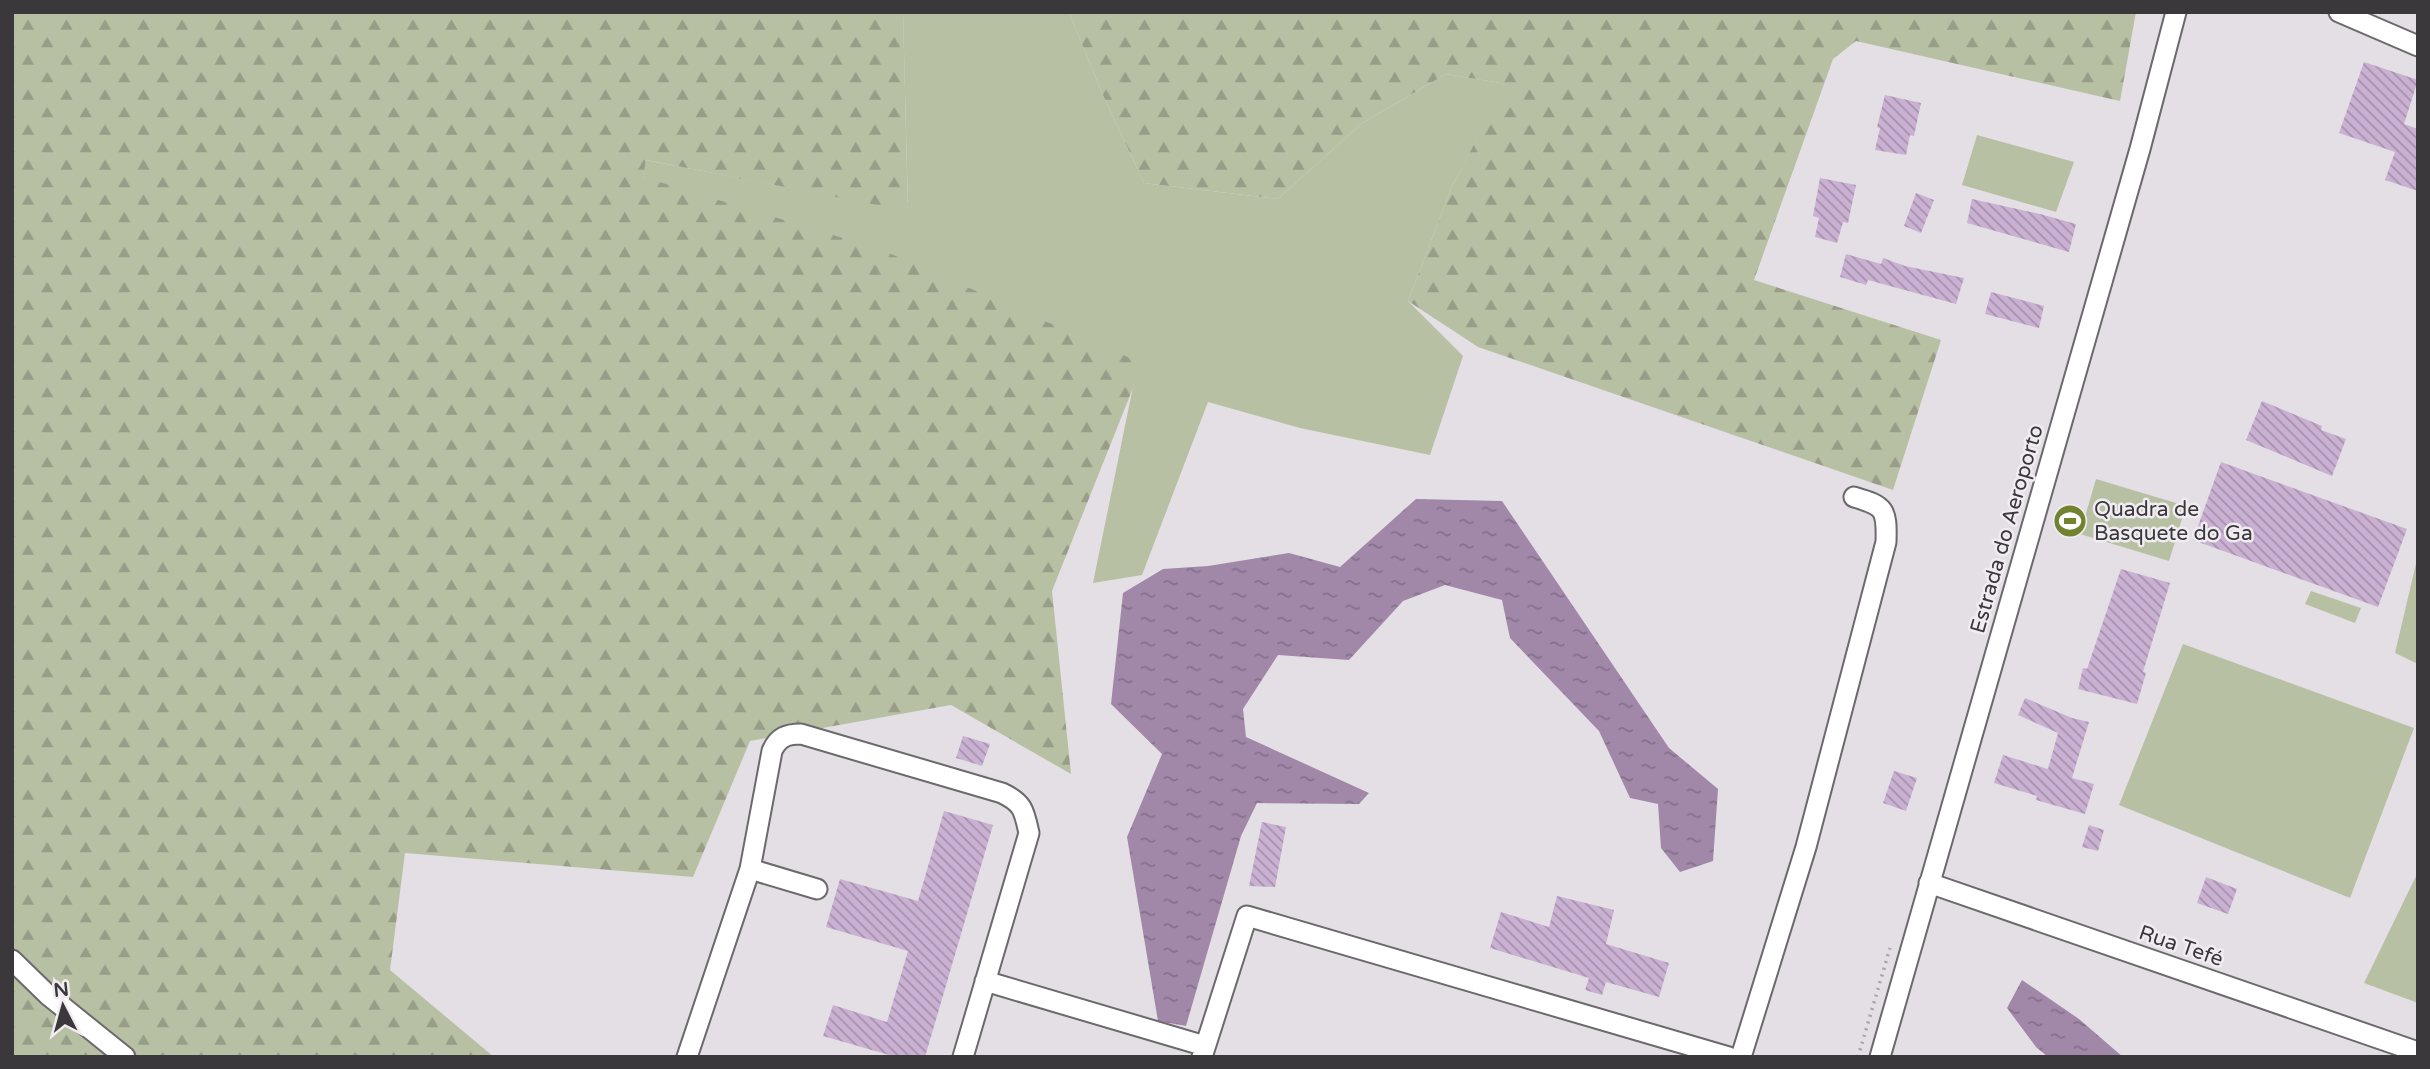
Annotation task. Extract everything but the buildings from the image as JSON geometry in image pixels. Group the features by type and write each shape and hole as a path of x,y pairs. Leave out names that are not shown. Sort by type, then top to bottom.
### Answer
{"street":[{"name":"Estrada do Aeroporto","path":"1880,1057 2140,149 2176,12"},
{"path":"2339,12 2418,46"},
{"path":"1741,1057 1807,847 1886,542 1887,521 1884,510 1875,503 1854,497"},
{"path":"687,1057 750,869 772,751 775,743 788,734 802,734 1002,793 1018,801 1026,816 1028,833 963,1057"},
{"path":"750,869 817,889"},
{"name":"Rua Tefé","path":"1929,883 2418,1052"},
{"path":"985,981 1204,1052 1247,916 1729,1057"},
{"path":"12,960 48,995 125,1057"}],"green space":[{"path":"12,12 903,12 908,211 646,160 643,177 882,250 1139,362 1133,388 1052,591 1071,774 951,705 750,741 693,877 405,853 390,970 494,1057 12,1057"},
{"path":"903,12 1069,12 1102,93 1144,183 1278,199 1361,124 1446,74 1507,84 1452,186 1408,301 1463,356 1430,455 1300,428 1208,402 1142,575 1093,583 1138,362 643,177 645,160 908,210"},
{"path":"1069,12 2136,12 2120,101 1856,41 1833,59 1754,280 1941,340 1893,490 1478,347 1408,301 1452,186 1506,84 1446,74 1361,124 1278,199 1144,183 1102,93"},
{"path":"1977,135 2074,162 2056,212 1962,185"},
{"path":"2096,479 2186,506 2169,561 2080,534"},
{"path":"2418,555 2418,664 2395,653"},
{"path":"2311,591 2361,608 2355,623 2305,604"},
{"path":"2183,644 2414,728 2350,898 2119,805"},
{"path":"2418,872 2418,1003 2364,983"}],"water":[{"path":"1416,499 1502,501 1669,748 1718,789 1713,861 1680,872 1661,848 1658,804 1630,798 1599,731 1510,638 1502,600 1445,585 1403,601 1349,660 1278,655 1243,709 1246,737 1369,793 1359,804 1257,803 1241,836 1186,1026 1158,1021 1127,837 1162,754 1111,704 1123,593 1163,569 1208,566 1289,553 1340,567"},
{"path":"2022,980 2079,1019 2123,1057 2048,1057 2036,1047 2007,1008"}],"place":[{"name":"Quadra de Basquete do Ga","path":"2070,521"}]}
